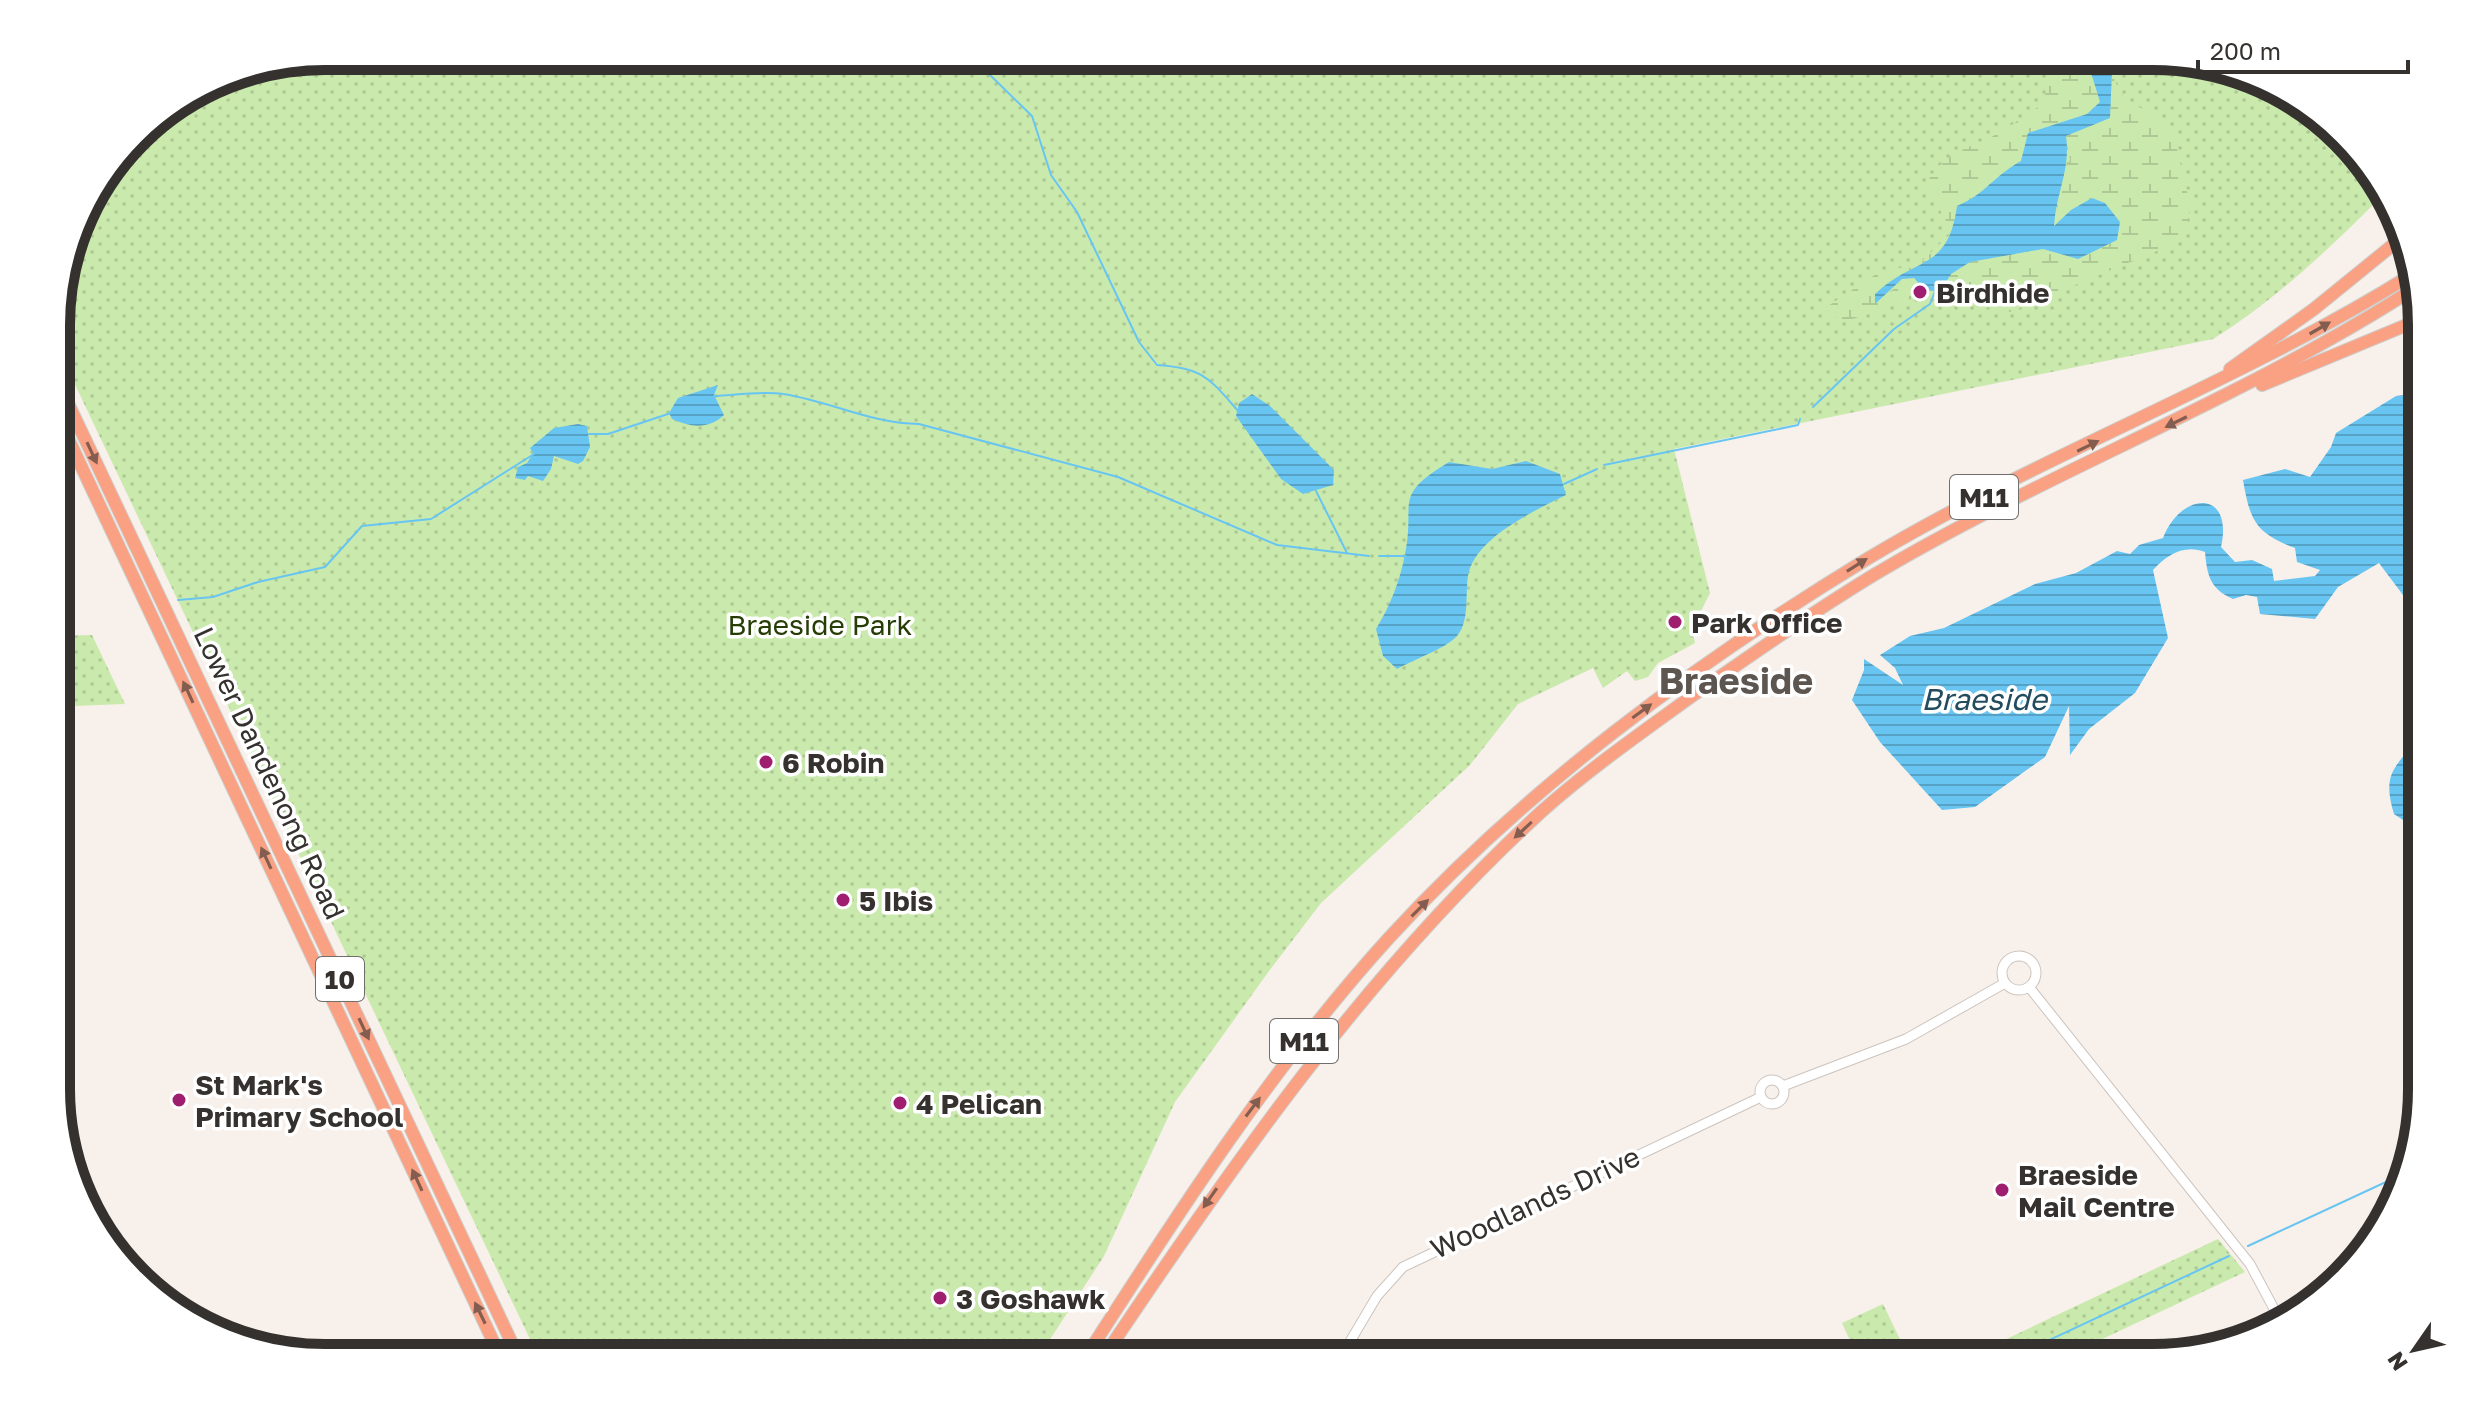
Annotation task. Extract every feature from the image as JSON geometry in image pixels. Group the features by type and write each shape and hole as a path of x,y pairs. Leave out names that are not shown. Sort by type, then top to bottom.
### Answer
{"highway":[{"path":"2205,388 2314,309 2394,244"},
{"name":"M11","path":"1094,1344 1227,1141 1281,1069 1389,939 1533,796 1693,674 1870,557 1974,502 2292,345 2404,279"},
{"name":"M11","path":"1113,1344 1242,1152 1390,965 1486,864 1586,775 1776,638 1872,577 1973,520 2213,404 2405,294"},
{"path":"2213,404 2407,325"},
{"name":"Lower Dandenong Road","path":"70,407 512,1344"},
{"name":"Lower Dandenong Road","path":"70,442 494,1344"},
{"path":"1089,1344 1227,1141"}],"street":[{"path":"2023,957 2036,971 2029,987 2017,990 2005,983 2002,975 2005,964 2012,958 2023,957"},
{"path":"1783,1086 1906,1039 2005,983"},
{"path":"2029,987 2250,1264 2276,1312"},
{"path":"1775,1079 1783,1086 1783,1097 1778,1102 1767,1103 1761,1097 1760,1089 1767,1080 1775,1079"},
{"name":"Woodlands Drive","path":"1353,1343 1377,1296 1403,1267 1761,1097"}],"green space":[{"name":"Braeside Park","path":"325,70 2153,70 2186,72 2219,79 2251,89 2281,104 2333,145 2374,197 2376,201 2323,253 2281,290 2213,339 1674,449 1710,593 1692,629 1695,643 1658,663 1648,677 1635,681 1627,671 1603,688 1593,668 1518,704 1470,765 1321,903 1175,1102 1104,1256 1047,1344 532,1344 70,374 72,292 89,227 104,197 133,157 157,133 197,104 259,79 292,72"},
{"path":"2051,70 2090,70 2100,101 2087,114 2029,133 2021,161 1957,206 1951,230 1926,184 1941,164 2043,104"},
{"path":"2113,70 2119,70 2114,80 2127,102 2150,112 2173,132 2191,208 2181,241 2010,312 1926,294 1844,322 1822,310 1876,274 1920,263 1950,234 1929,260 1893,277 1886,297 1903,279 1951,274 1970,262 2043,249 2079,259 2054,228 2056,197 2070,160 2066,136 2110,118"},
{"path":"92,635 125,704 74,706 70,695 70,636"},
{"path":"2218,1239 2245,1272 2094,1343 1998,1343"},
{"path":"1883,1304 1902,1343 1851,1343 1842,1323"}],"water":[{"path":"2090,70 2113,70 2110,118 2066,136 2067,159 2054,226 2071,210 2092,198 2105,203 2120,222 2117,240 2078,259 2043,249 1970,262 1951,274 1940,292 1924,289 1914,278 1902,279 1875,304 1875,294 1938,253 1953,227 1957,206 2021,161 2028,133 2087,114 2100,102"},
{"path":"718,385 714,395 724,415 718,420 699,426 672,419 669,413 678,398"},
{"path":"1252,394 1270,406 1334,470 1333,485 1303,494 1281,479 1236,416 1239,403"},
{"name":"Braeside","path":"2407,395 2407,600 2379,563 2338,587 2315,619 2260,614 2257,597 2246,595 2233,599 2219,591 2209,574 2205,552 2190,549 2176,552 2153,570 2168,638 2135,693 2089,729 2070,755 2069,706 2045,757 1975,807 1942,810 1880,742 1852,700 1864,670 1864,659 1903,685 1895,668 1880,655 1910,636 1944,628 2035,584 2076,573 2117,551 2130,554 2139,545 2163,538 2181,511 2193,505 2204,503 2213,506 2220,515 2223,528 2221,547 2235,562 2252,560 2272,569 2274,581 2315,576 2320,570 2297,562 2295,548 2271,537 2257,523 2248,505 2243,480 2285,469 2310,477 2331,447 2336,433 2396,396"},
{"path":"578,424 587,426 590,447 583,461 578,464 554,456 551,469 543,481 528,476 525,480 515,478 518,467 527,463 533,453 530,448 554,428"},
{"path":"1526,461 1560,474 1566,495 1508,527 1482,549 1468,576 1464,623 1457,636 1397,669 1383,656 1376,629 1400,574 1412,493 1419,484 1449,462 1492,469"},
{"path":"2407,751 2407,823 2394,814 2390,798 2389,785 2395,767"}],"waterway":[{"path":"978,70 987,72 1032,116 1051,175 1077,212 1139,342 1157,365 1185,369 1204,377 1239,412"},
{"path":"1813,407 1894,329 1930,304 1935,291"},
{"path":"714,396 783,394 885,420 919,424 1118,477 1277,545 1369,556"},
{"path":"589,434 608,434 671,413"},
{"path":"1604,465 1798,425 1800,419"},
{"path":"178,600 213,597 258,582 325,567 362,526 431,519 534,454"},
{"path":"1564,484 1597,469"},
{"path":"1316,491 1347,553"},
{"path":"1379,556 1406,556"},
{"path":"2248,1246 2391,1180"},
{"path":"2043,1343 2229,1256"}],"place":[{"name":"Birdhide","path":"1920,292"},
{"name":"Park Office","path":"1675,622"},
{"name":"6 Robin","path":"766,762"},
{"name":"5 Ibis","path":"843,900"},
{"name":"St Mark's Primary School","path":"179,1100"},
{"name":"4 Pelican","path":"900,1103"},
{"name":"Braeside Mail Centre","path":"2002,1190"},
{"name":"3 Goshawk","path":"940,1298"}],"district":[{"name":"Braeside","path":"1736,680"}]}
